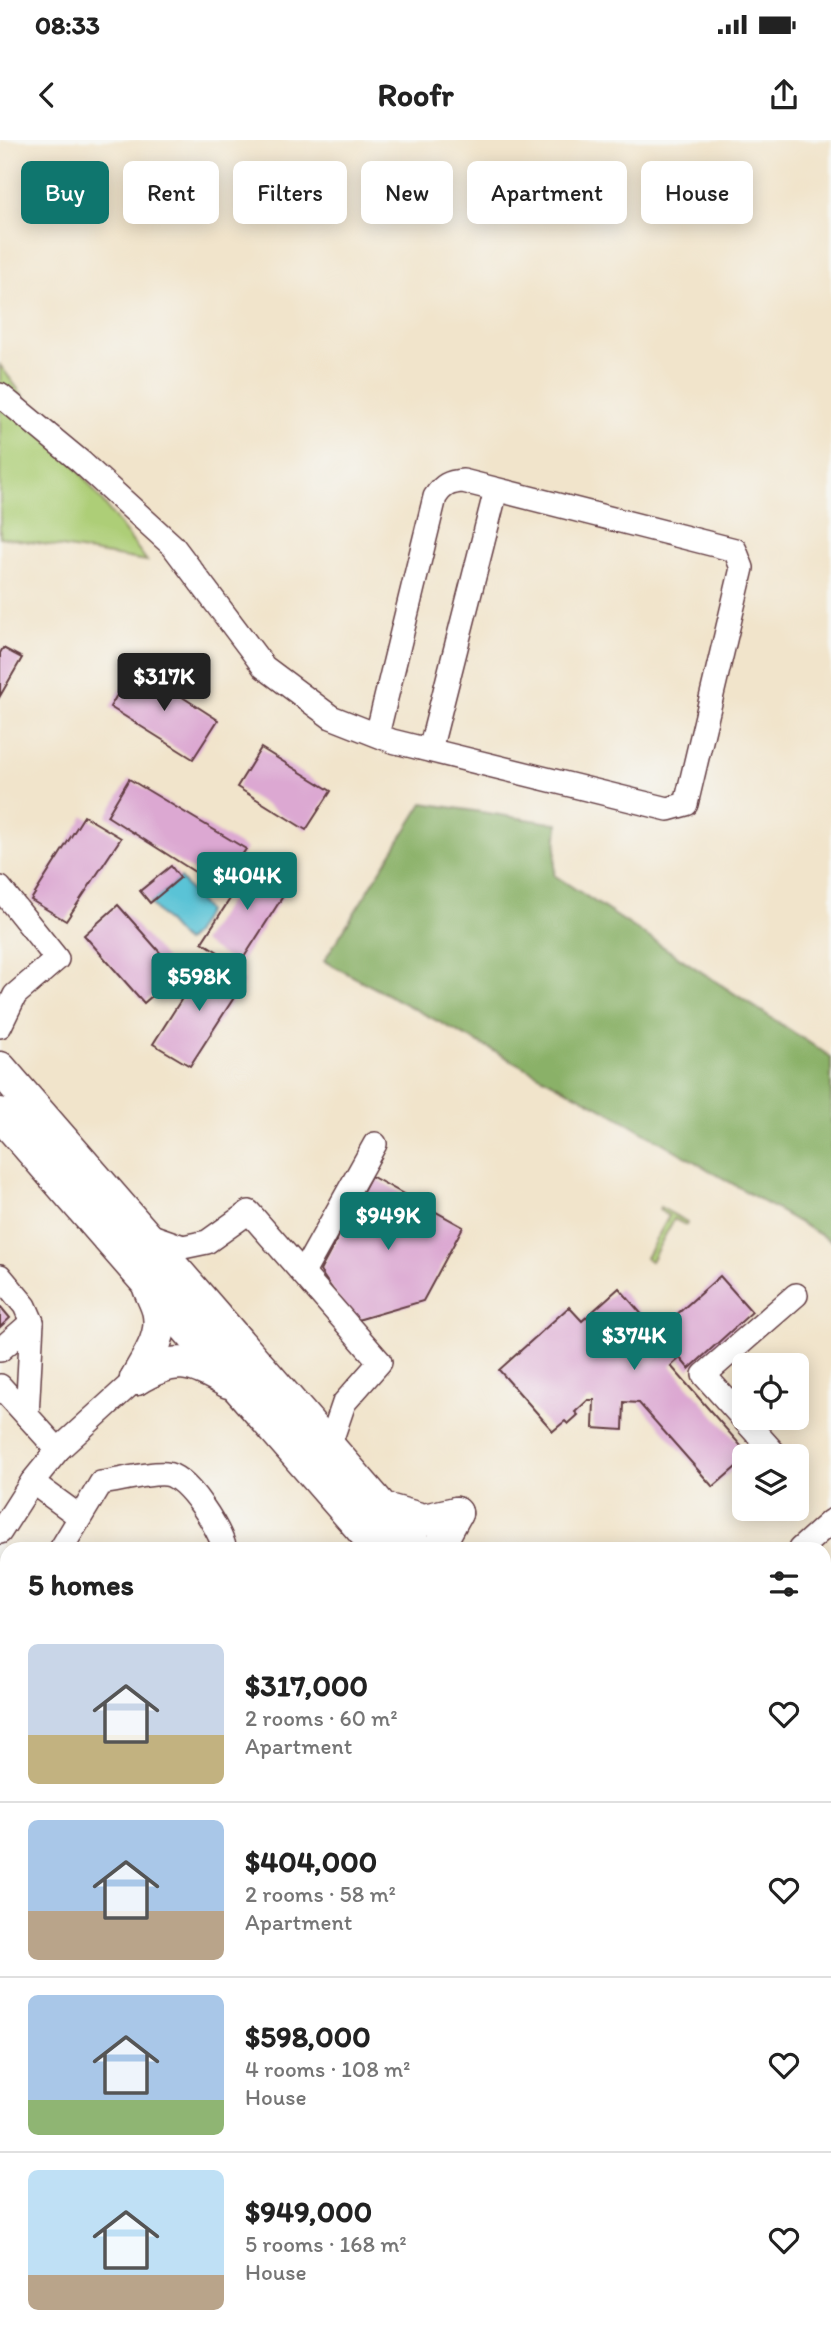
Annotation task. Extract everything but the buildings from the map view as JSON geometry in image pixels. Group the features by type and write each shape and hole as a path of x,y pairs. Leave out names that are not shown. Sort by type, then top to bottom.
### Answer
{"highway":[{"path":"0,1068 412,1542"},
{"path":"0,1114 372,1542"},
{"path":"136,1379 155,1343 159,1328 159,1314 147,1283"},
{"path":"136,1379 159,1365 185,1363 208,1370 242,1392"},
{"path":"384,1509 424,1520 456,1513 444,1535 444,1542"}],"street":[{"path":"0,395 81,462 173,546 264,667 331,717 377,735 430,750 668,809 686,804 742,568 735,550 463,481 450,482 442,487 435,497 377,735"},
{"path":"430,750 496,490"},
{"path":"0,888 57,959 7,996 0,1026"},
{"path":"303,1273 375,1144"},
{"path":"144,1233 183,1247 207,1242 250,1212 380,1362 344,1403 329,1447"},
{"path":"0,1276 25,1306 32,1322 27,1416"},
{"path":"766,1444 704,1376 796,1295"},
{"path":"0,1350 32,1322"},
{"path":"0,1532 32,1482 58,1450 136,1379"},
{"path":"0,1386 58,1450"},
{"path":"65,1542 101,1483 167,1474 179,1481 203,1508 221,1542"},
{"path":"32,1482 80,1517"},
{"path":"808,1542 831,1521"}],"green space":[{"path":"0,365 147,561 0,537"},
{"path":"423,803 558,824 554,875 831,1057 831,1241 611,1113 324,961"},
{"path":"660,1207 687,1222 686,1225 674,1219 651,1261 646,1258 669,1216 659,1210"}],"water":[{"path":"180,878 207,911 194,934 185,942 150,903"}]}
